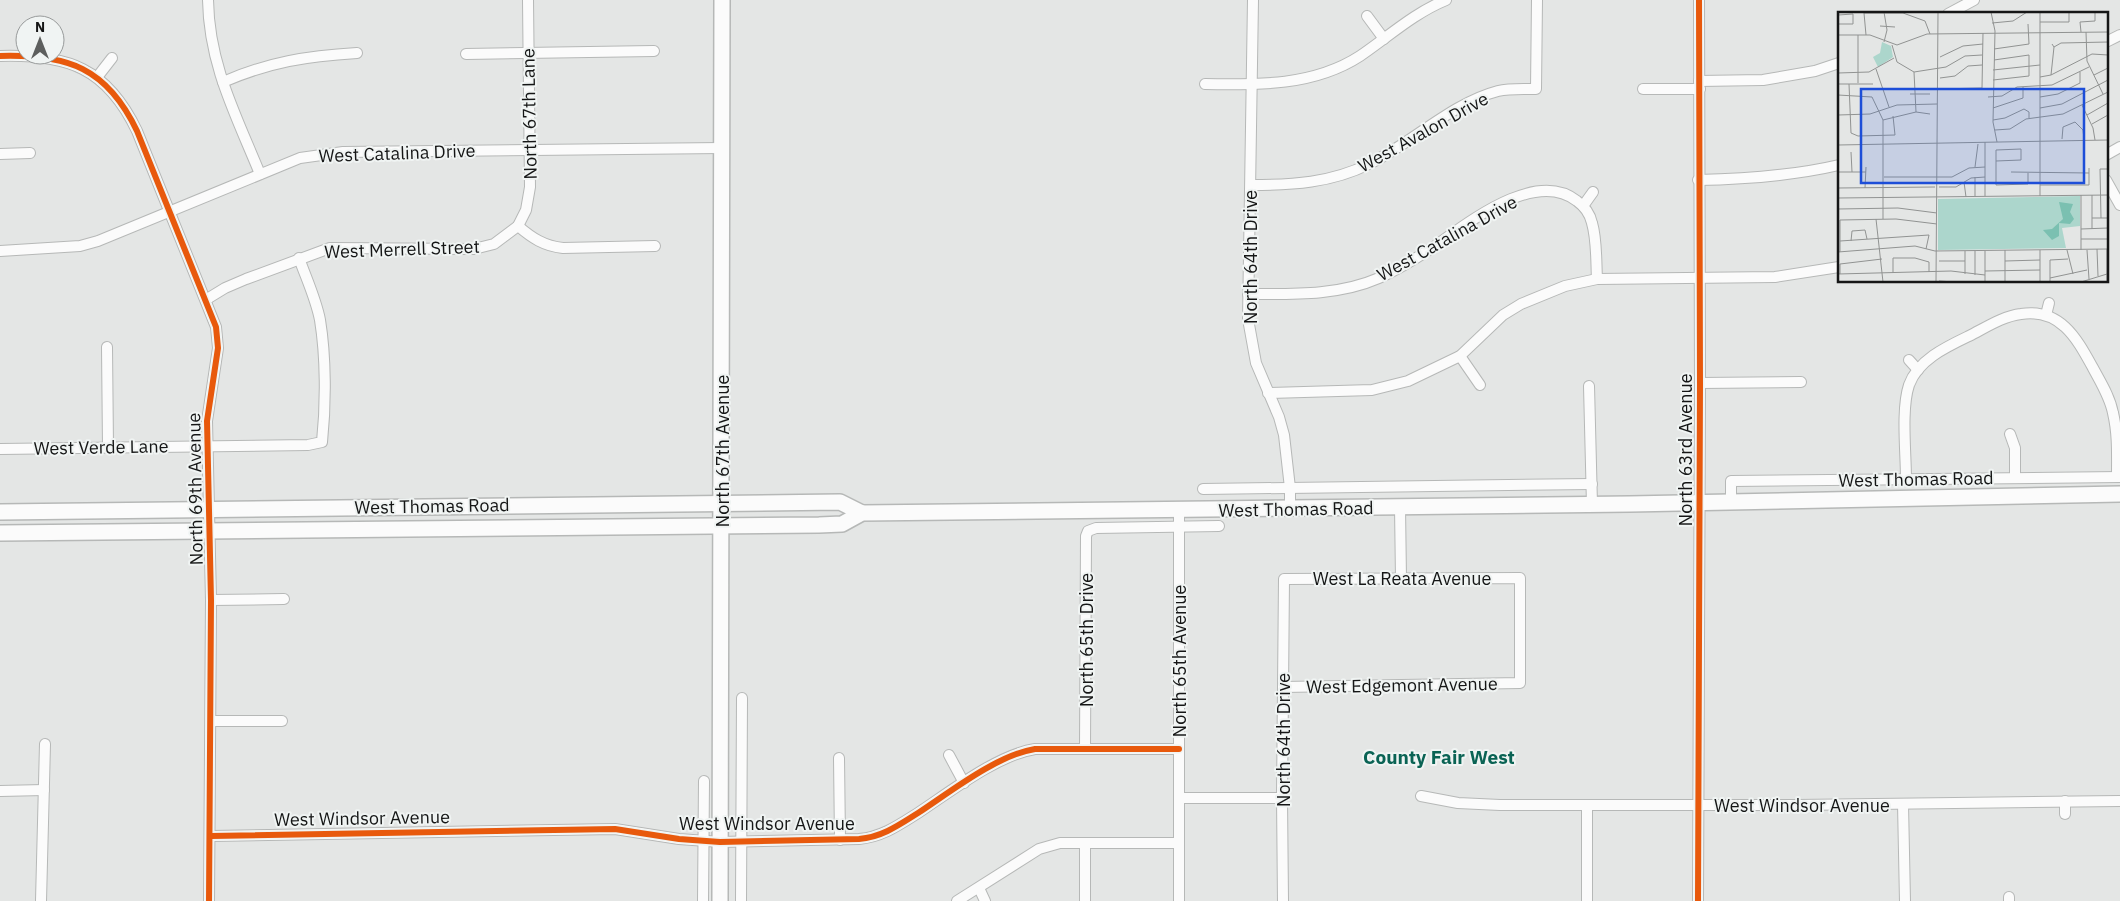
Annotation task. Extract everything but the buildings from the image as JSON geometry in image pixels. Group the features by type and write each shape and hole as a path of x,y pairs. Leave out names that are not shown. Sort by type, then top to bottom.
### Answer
{"main road":[{"name":"North 67th Avenue","path":"720,901 722,0"},
{"name":"West Thomas Road","path":"0,512 537,504 840,502 862,513 1290,509 2120,494"},
{"path":"145,532 146,510"},
{"name":"West Thomas Road","path":"0,534 842,524 862,513"}],"street":[{"path":"208,0 210,36 223,82 260,174"},
{"name":"North 67th Lane","path":"518,226 523,218 528,201 528,0"},
{"name":"North 64th Drive","path":"1253,0 1248,294 1250,335 1256,363 1284,435 1290,488 1290,509"},
{"path":"1205,84 1251,85 1302,79 1334,70 1358,57 1429,8 1446,0"},
{"name":"West Avalon Drive","path":"1251,185 1302,184 1334,177 1370,164 1478,98 1500,91 1536,89 1537,0"},
{"name":"North 63rd Avenue","path":"1698,0 1700,383 1698,901"},
{"path":"1952,12 1974,0"},
{"path":"1366,16 1384,39"},
{"path":"2108,41 2120,35"},
{"path":"466,54 654,52"},
{"path":"223,82 256,68 293,59 357,53"},
{"name":"North 69th Avenue","path":"0,56 38,56 70,63 98,76 112,90 130,117 170,210 216,327 218,348 207,421 212,600 209,901"},
{"path":"98,76 112,58"},
{"path":"1643,89 1763,80 1815,71 1838,63"},
{"name":"West Catalina Drive","path":"0,251 89,244 300,158 343,152 722,148"},
{"path":"2108,154 2120,148"},
{"path":"0,154 30,153"},
{"path":"1698,180 1747,179 1806,173 1838,165"},
{"path":"2108,184 2120,205"},
{"name":"West Catalina Drive","path":"1248,294 1306,294 1348,288 1364,283 1398,269 1467,222 1531,192 1562,192 1583,206"},
{"path":"1593,192 1583,206 1592,222 1597,279"},
{"path":"518,226 535,239 549,246 562,248 655,246"},
{"name":"West Merrell Street","path":"206,299 225,288 299,258 330,248 474,249 494,244 518,226"},
{"name":"West Verde Lane","path":"0,448 308,445 322,442 324,425 323,349 320,318 299,258"},
{"path":"1268,393 1372,390 1408,381 1460,356 1503,315 1521,304 1565,286 1597,279 1775,277 1838,267"},
{"path":"2046,315 2049,302"},
{"path":"1906,479 1906,405 1909,386 1918,370 1947,346 2009,317 2021,314 2046,315 2068,328 2077,338 2109,397 2115,423 2119,477"},
{"path":"107,347 108,446"},
{"path":"1460,356 1480,385"},
{"path":"1909,360 1918,370"},
{"path":"1700,383 1801,382"},
{"path":"1589,386 1592,504"},
{"path":"2010,434 2015,448 2015,478"},
{"name":"West Thomas Road","path":"1731,501 1731,481 2119,477"},
{"name":"West Thomas Road","path":"1203,489 1592,484"},
{"path":"1400,507 1401,579"},
{"name":"North 65th Avenue","path":"1179,510 1179,901"},
{"name":"West Thomas Road","path":"1088,531 1096,528 1219,526"},
{"name":"North 65th Drive","path":"1085,749 1086,536 1088,531"},
{"name":"West La Reata Avenue","path":"1284,579 1520,578 1520,683"},
{"name":"North 64th Drive","path":"1283,901 1284,579"},
{"path":"212,600 284,599"},
{"name":"West Edgemont Avenue","path":"1283,687 1520,683"},
{"path":"741,901 742,698"},
{"path":"212,721 282,721"},
{"path":"41,901 44,744"},
{"name":"West Windsor Avenue","path":"211,836 615,829 679,839 720,842 871,838 888,832 964,783 1005,759 1024,751 1179,749"},
{"path":"949,756 964,783"},
{"path":"839,758 840,840"},
{"path":"703,901 704,781"},
{"path":"0,791 44,790"},
{"name":"West Windsor Avenue","path":"1420,796 1458,803 1587,805 1904,804 2120,800"},
{"path":"1179,798 1282,798"},
{"path":"2065,801 2065,814"},
{"path":"1904,804 1905,901"},
{"path":"1587,805 1587,901"},
{"path":"957,901 1039,849 1060,843 1179,843"},
{"path":"1085,843 1085,901"},
{"path":"978,888 985,901"}],"cycle path":[{"path":"1698,901 1699,0"},
{"path":"0,56 46,58 65,62 83,69 112,92 137,131 216,327 218,348 207,421 211,600 209,901"},
{"path":"211,836 615,829 679,839 720,842 859,839 875,836 890,830 974,775 1020,753 1035,749 1179,749"}],"district":[{"name":"County Fair West","path":"1439,757"}]}
